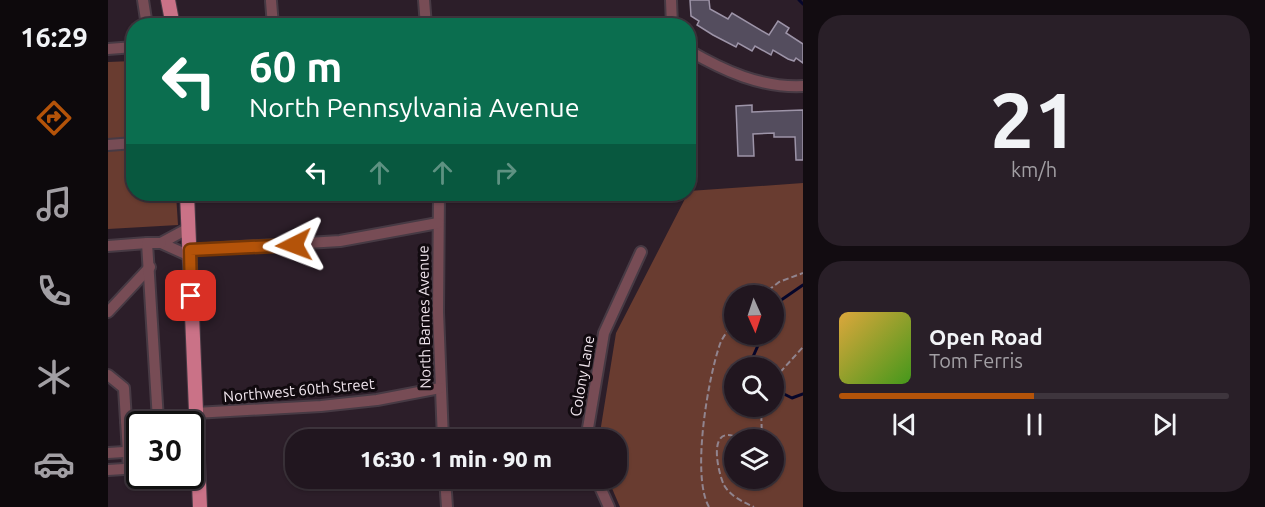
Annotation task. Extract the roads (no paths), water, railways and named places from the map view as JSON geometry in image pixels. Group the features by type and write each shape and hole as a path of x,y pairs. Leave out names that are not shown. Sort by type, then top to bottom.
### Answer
{"main road":[{"path":"168,0 171,18"},
{"path":"187,201 195,411"},
{"path":"197,489 200,507"}],"street":[{"path":"143,0 146,18"},
{"path":"424,0 425,18"},
{"path":"671,0 672,18"},
{"path":"271,1 272,18"},
{"path":"108,49 126,48"},
{"path":"696,55 714,65 770,86 803,86"},
{"path":"108,145 126,144"},
{"name":"North Barnes Avenue","path":"439,201 442,429"},
{"path":"108,246 160,243 190,253 340,241 438,223"},
{"path":"160,243 189,228"},
{"path":"147,243 158,411"},
{"name":"Colony Lane","path":"588,429 604,333 641,252"},
{"path":"109,309 150,267"},
{"path":"108,375 124,388 126,421"},
{"name":"Northwest 60th Street","path":"204,412 321,406 377,400 440,388"},
{"path":"108,453 126,452"},
{"path":"108,470 126,469"},
{"path":"446,489 447,507"},
{"path":"601,489 609,507"}],"waterway":[{"path":"799,0 803,4"},
{"path":"784,298 803,285"},
{"path":"753,357 758,345"},
{"path":"784,394 792,398 803,394"}]}
